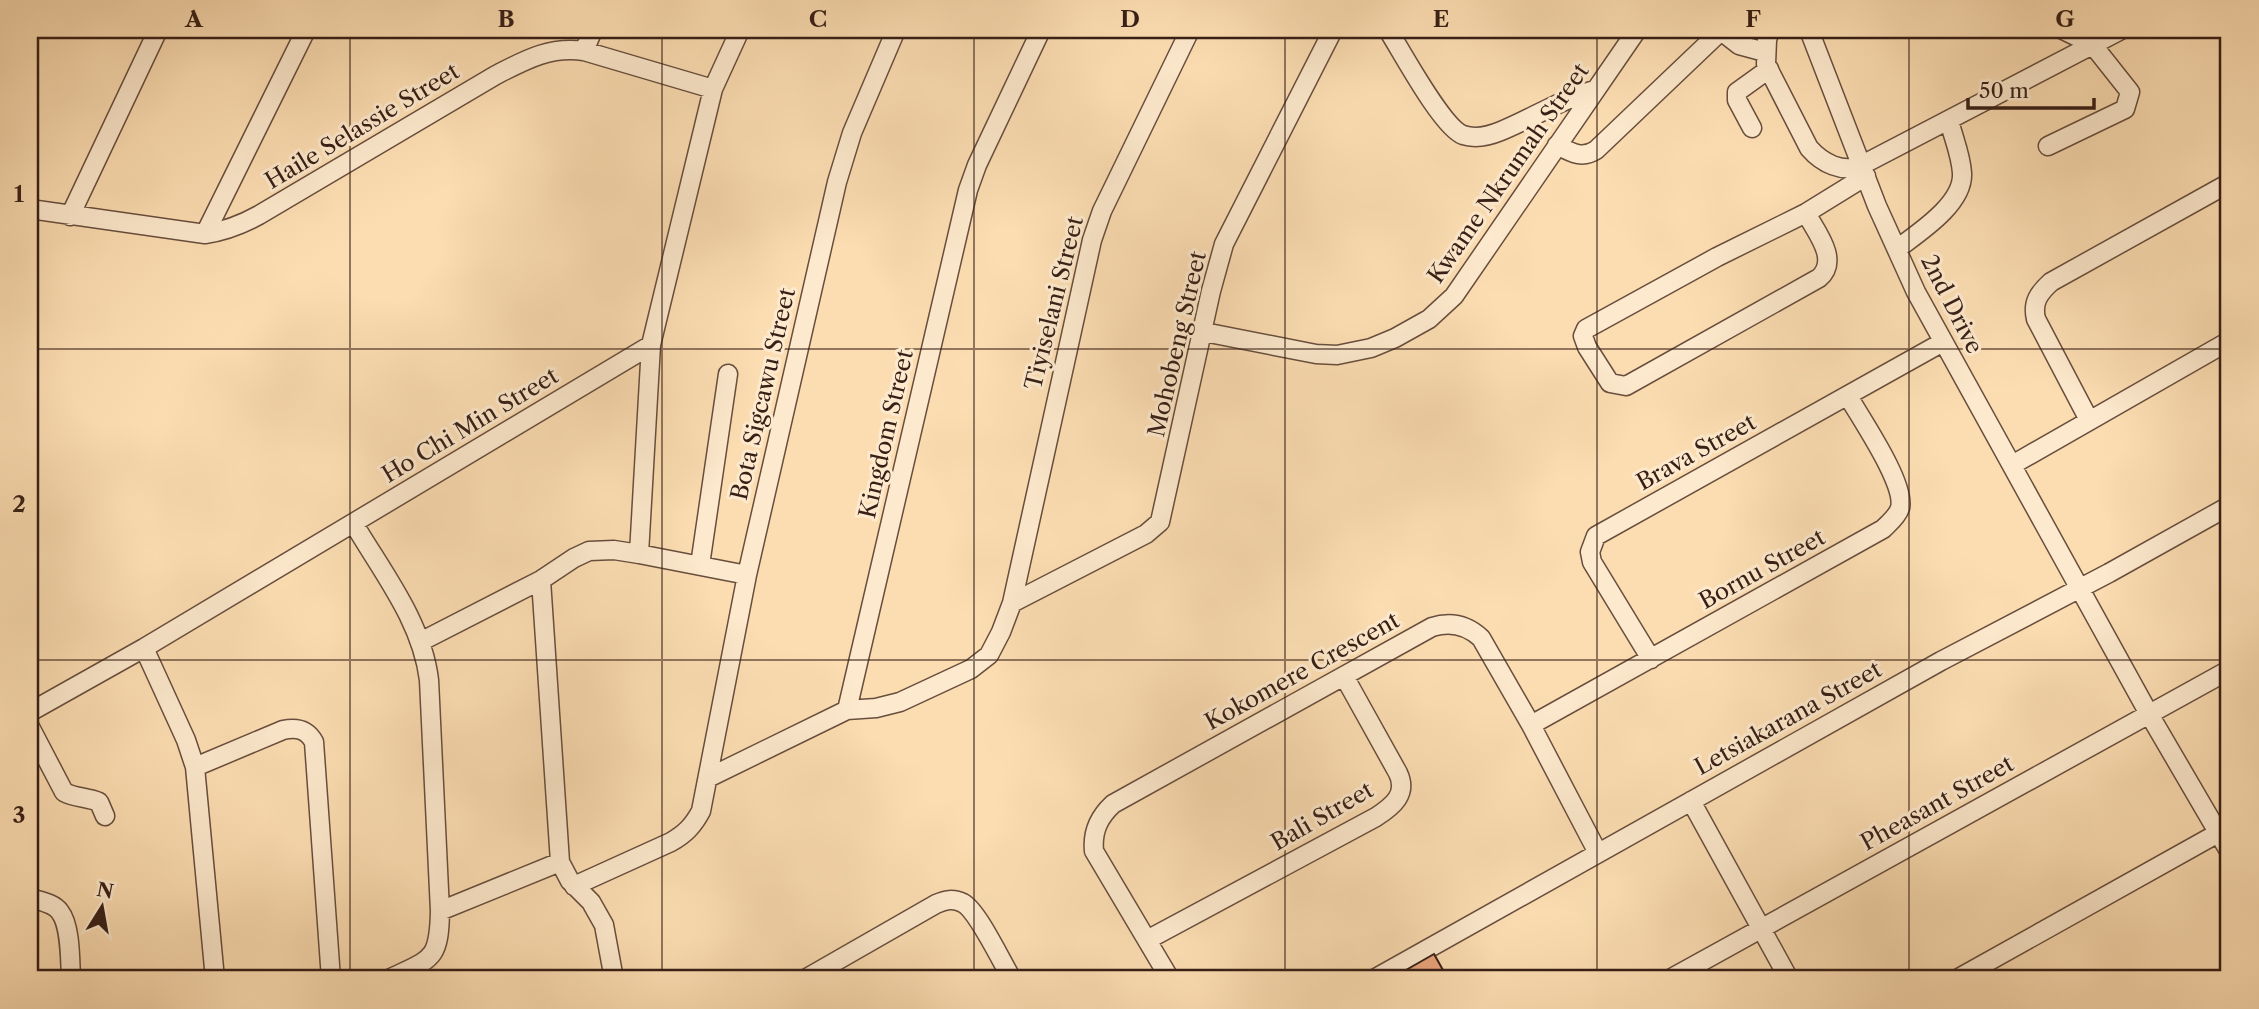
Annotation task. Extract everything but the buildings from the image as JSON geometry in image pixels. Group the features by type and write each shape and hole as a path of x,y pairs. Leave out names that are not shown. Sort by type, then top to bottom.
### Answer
{"street":[{"path":"70,216 158,30"},
{"path":"205,234 306,30"},
{"path":"584,51 593,30"},
{"path":"639,554 651,345 713,89 740,30"},
{"name":"Bota Sigcawu Street","path":"574,886 684,835 694,825 701,811 747,575 837,182 852,133 896,30"},
{"name":"Kingdom Street","path":"847,710 968,190 977,165 1041,30"},
{"name":"Tiyiselani Street","path":"847,710 876,708 900,702 982,662 995,646 1012,603 1092,240 1102,211 1190,30"},
{"name":"Mohobeng Street","path":"1012,603 1146,534 1160,522 1217,267 1233,223 1333,30"},
{"path":"1388,30 1441,113 1462,135 1473,137 1502,131 1565,100 1595,90"},
{"name":"Kwame Nkrumah Street","path":"1204,332 1327,355 1358,352 1403,334 1429,319 1454,296 1636,30"},
{"path":"1557,145 1580,155 1588,155 1597,150 1722,30 1739,45 1767,61"},
{"path":"1770,30 1767,61 1815,154 1839,168 1864,171"},
{"name":"2nd Drive","path":"1809,30 1897,249 1943,342 2149,714 2224,829 2229,851"},
{"path":"2048,146 2125,109 2130,92 2092,44 2063,30"},
{"path":"1806,213 1828,254 1828,264 1819,278 1626,386 1610,383 1587,347 1583,336 1586,329 1717,257 1806,213 1864,171 1949,120 2121,30"},
{"name":"Haile Selassie Street","path":"30,209 205,234 237,227 529,58 567,49 584,51 713,89"},
{"path":"1752,128 1737,100 1737,92 1767,61"},
{"path":"1897,249 1938,218 1959,190 1962,174 1949,120"},
{"path":"2089,420 2036,318 2035,302 2041,291 2051,282 2229,183"},
{"path":"2012,465 2229,341"},
{"name":"Brava Street","path":"1651,659 1592,562 1590,552 1596,536 1943,342"},
{"name":"Ho Chi Min Street","path":"30,712 144,649 651,345"},
{"path":"700,565 728,374"},
{"name":"Bornu Street","path":"1531,725 1883,529 1894,519 1900,500 1895,479 1848,396"},
{"name":"Letsiakarana Street","path":"1374,979 1941,661 2229,506"},
{"path":"354,524 422,641 429,680 440,911 436,950 419,965 389,979"},
{"path":"422,641 541,580 589,551 614,550 747,575"},
{"path":"541,580 560,862 574,886 591,902 604,925 614,979"},
{"name":"Kokomere Crescent","path":"1170,979 1094,850 1096,828 1104,812 1113,804 1432,627 1442,624 1472,629 1481,638 1531,725 1598,852"},
{"path":"144,649 186,740 195,767 215,979"},
{"name":"Pheasant Street","path":"1670,979 2229,670"},
{"name":"Bali Street","path":"1147,940 1376,817 1399,797 1402,782 1398,773 1344,676"},
{"path":"708,778 847,710"},
{"path":"30,727 64,792 99,802 105,816"},
{"path":"195,767 283,730 298,729 310,735 314,742 331,979"},
{"path":"1690,801 1789,979"},
{"path":"1957,979 2224,829"},
{"path":"440,911 560,862"},
{"path":"30,898 54,906 60,912 67,931 71,979"},
{"path":"805,979 936,904 953,900 961,902 973,913 1012,979"}]}
